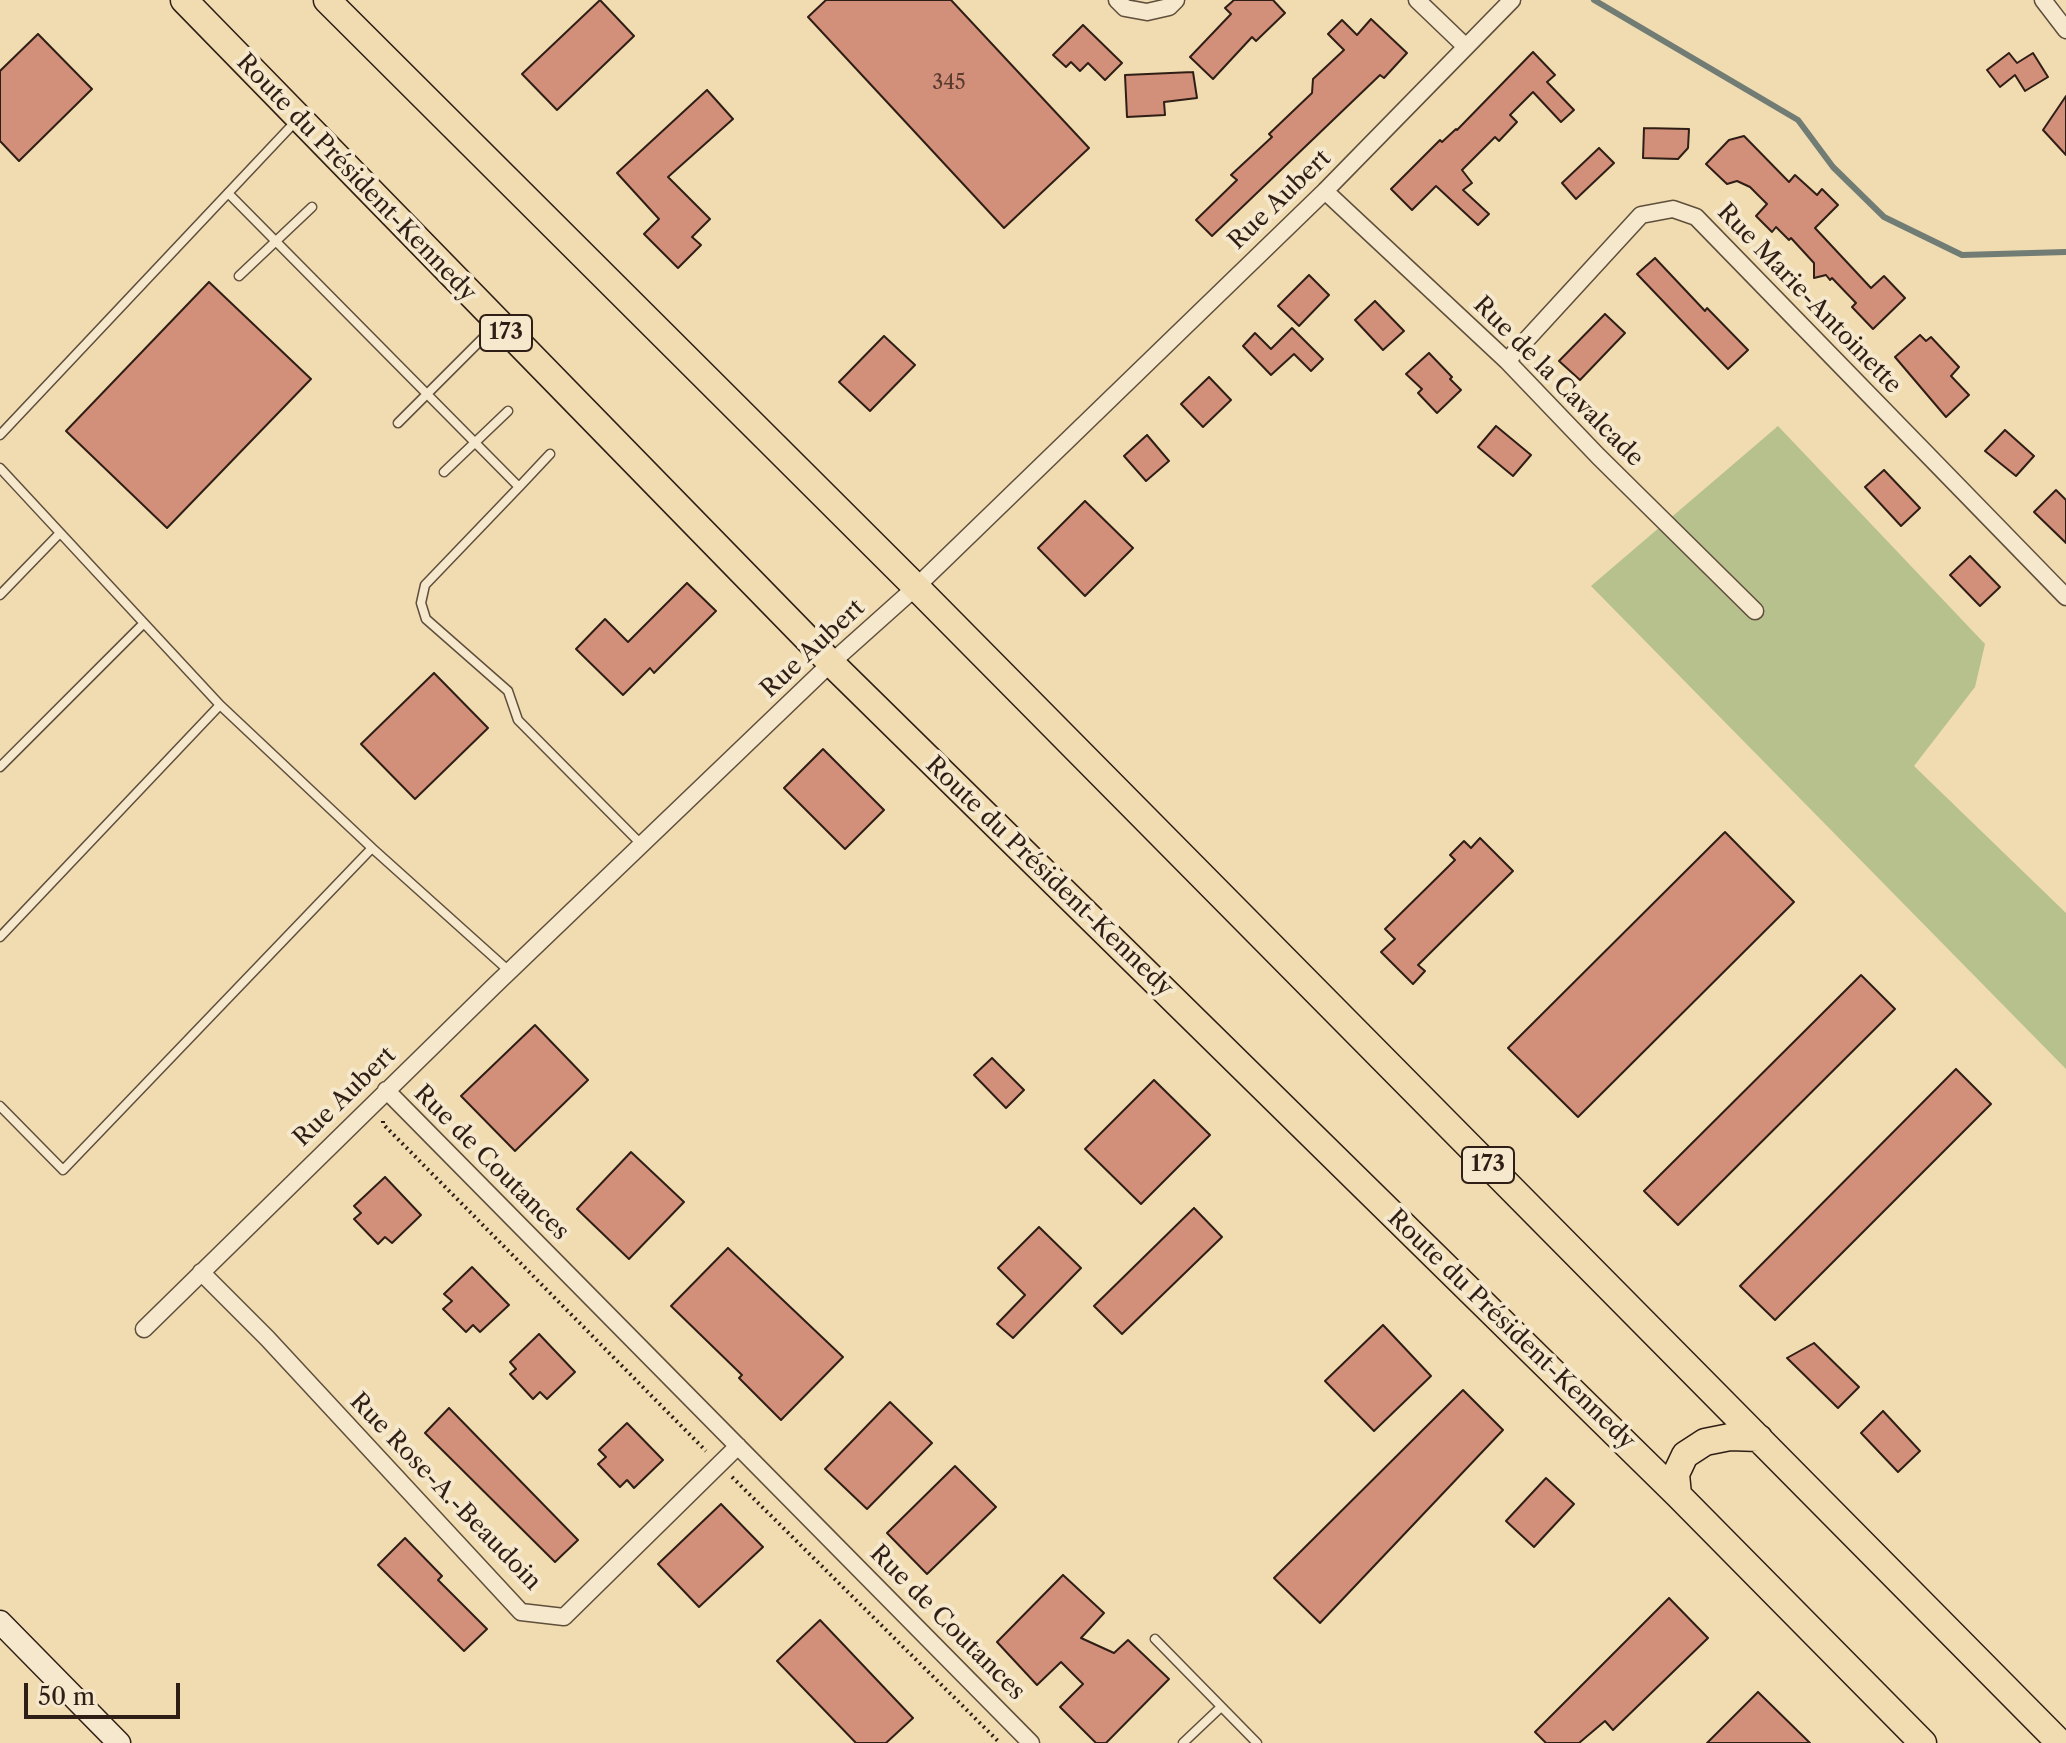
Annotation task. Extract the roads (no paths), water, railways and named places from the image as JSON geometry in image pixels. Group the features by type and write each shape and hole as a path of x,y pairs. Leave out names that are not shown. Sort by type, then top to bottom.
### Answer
{"main road":[{"name":"Route du Président-Kennedy","path":"184,0 831,663 1678,1495 1923,1743"},
{"name":"173","path":"327,0 916,587 1759,1438 2048,1737"},
{"path":"1678,1495 1676,1474 1685,1455 1705,1442 1730,1437 1759,1438"}],"street":[{"path":"1117,0 1125,8 1147,12 1169,7 1176,0"},
{"path":"1417,0 1465,46"},
{"name":"Rue Aubert","path":"144,1329 509,971 831,663 916,587 1325,191 1512,0"},
{"path":"2043,0 2066,30"},
{"name":"Rue de la Cavalcade","path":"1325,191 1507,361 1755,611"},
{"name":"Rue Marie-Antoinette","path":"1507,361 1641,215 1673,209 1696,217 2066,597"},
{"name":"Rue de Coutances","path":"386,1090 1031,1743"},
{"name":"Rue Rose-A.-Beaudoin","path":"201,1272 267,1338 521,1612 564,1617 738,1446"},
{"path":"0,1622 119,1743"}],"lane":[{"path":"0,435 299,118"},
{"path":"228,193 519,487"},
{"path":"239,276 312,207"},
{"path":"398,423 497,324"},
{"path":"444,472 508,411"},
{"path":"550,454 425,585 421,603 426,619 508,691 518,720 642,845"},
{"path":"0,468 220,705 509,971"},
{"path":"0,595 59,534"},
{"path":"0,767 143,624"},
{"path":"0,937 220,705"},
{"path":"0,1106 63,1170 372,848"},
{"path":"1155,1639 1257,1743"},
{"path":"1183,1743 1221,1707"}],"waterway":[{"path":"1594,0 1798,120 1833,167 1884,217 1962,255 2066,252"}]}
